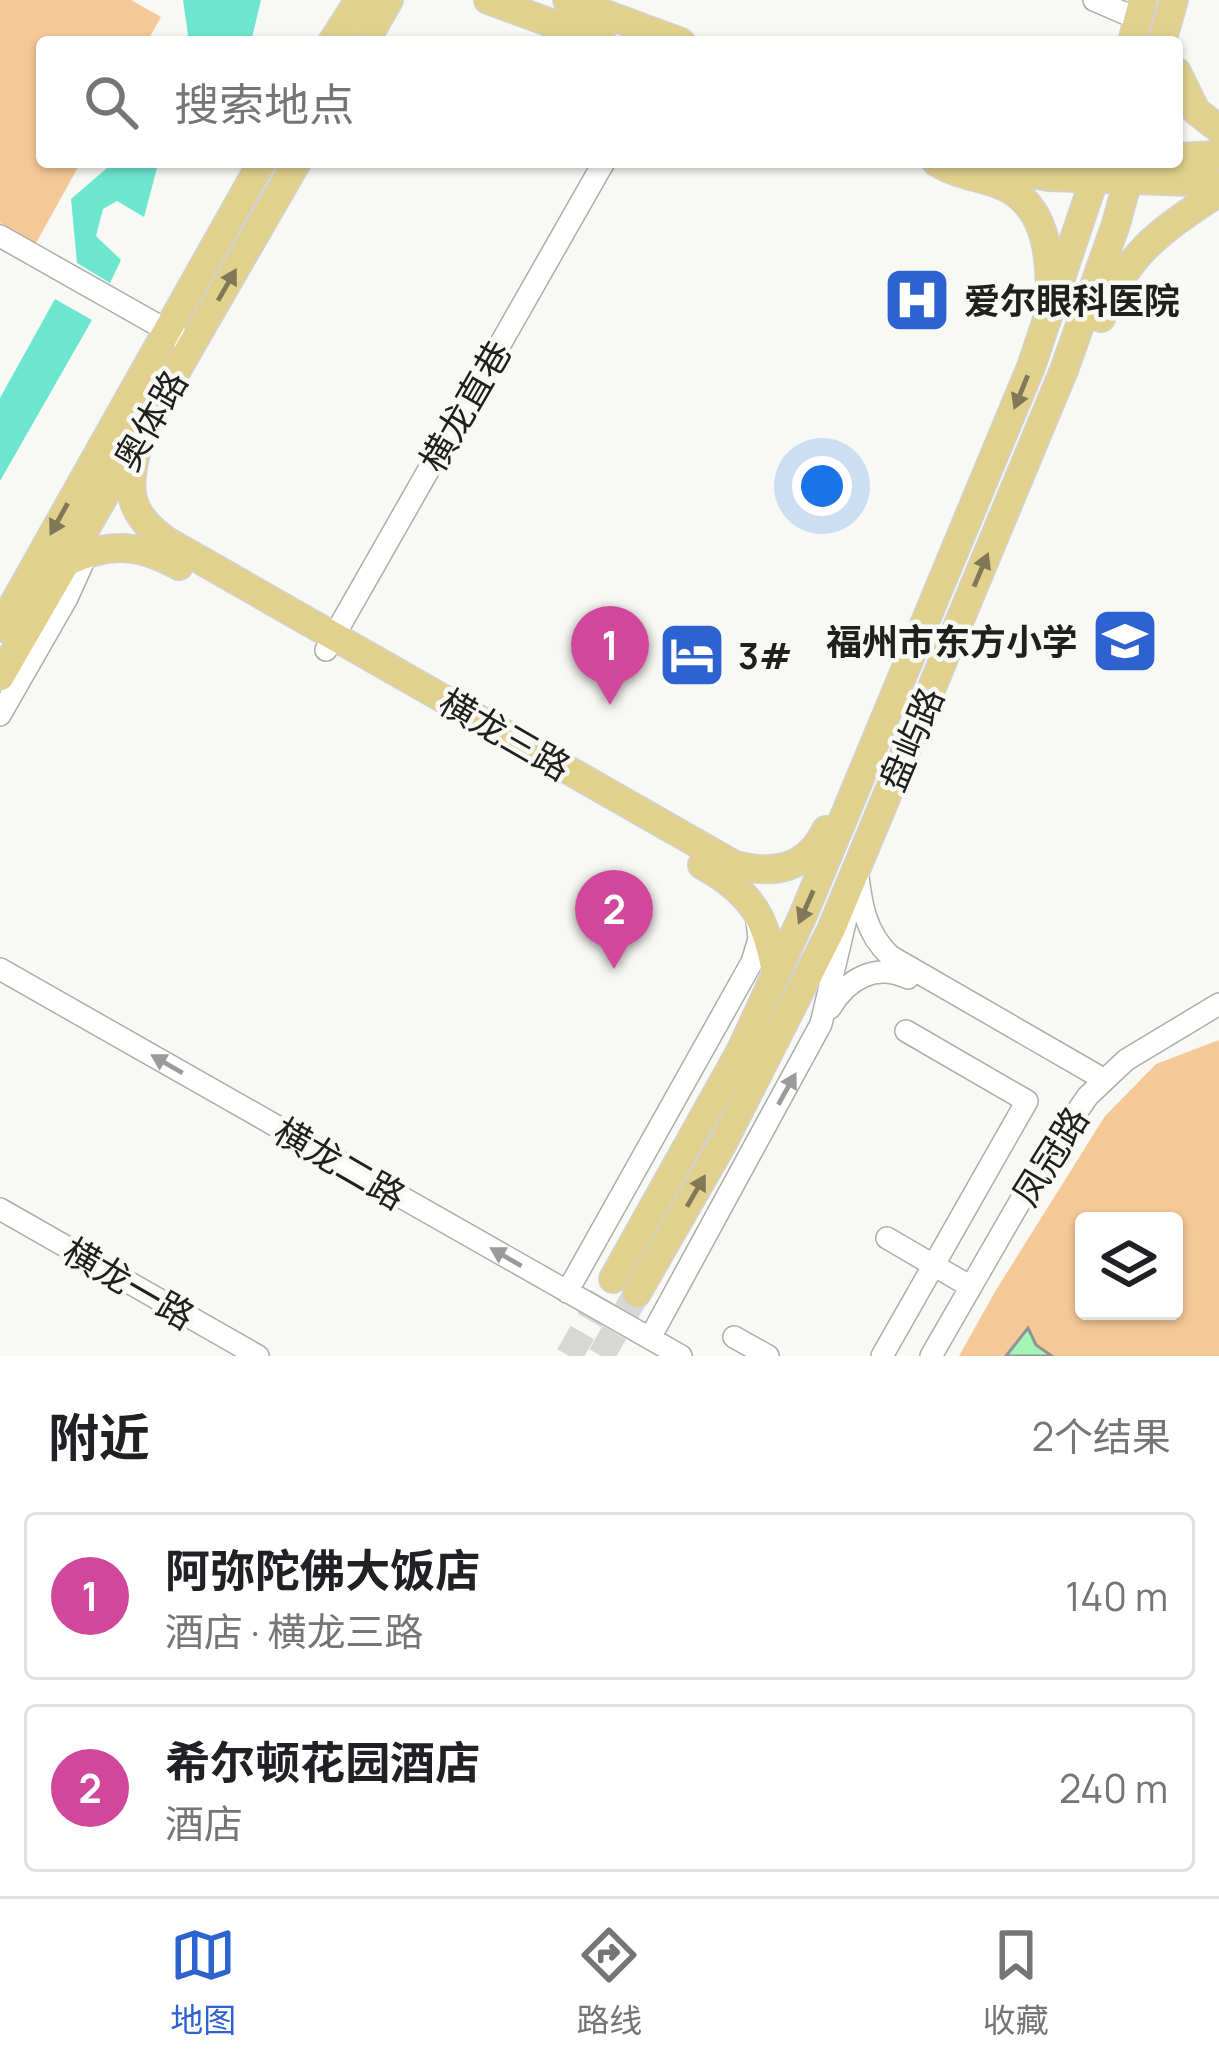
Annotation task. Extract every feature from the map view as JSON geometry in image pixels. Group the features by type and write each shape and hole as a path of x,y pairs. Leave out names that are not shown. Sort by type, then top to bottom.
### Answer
{"main road":[{"path":"336,36 358,0"},
{"path":"368,36 389,0"},
{"path":"488,0 587,36"},
{"path":"567,0 665,36"},
{"path":"1164,36 1174,0"},
{"path":"1183,84 1196,111 1219,129"},
{"path":"1183,157 1219,155"},
{"name":"奥体路","path":"0,628 259,168"},
{"name":"奥体路","path":"0,676 76,558 294,168"},
{"path":"945,168 1011,191 1040,221 1049,251 1050,315"},
{"path":"1052,168 1131,172 1219,187"},
{"name":"盘屿路","path":"1097,171 1050,315 891,710 776,976 625,1286 774,1045 857,868 1064,370 1131,172"},
{"path":"1064,370 1096,328 1128,262 1158,232 1219,187"},
{"name":"横龙三路","path":"140,436 130,484 135,509 167,541 330,644 717,873 752,903"},
{"name":"横龙三路","path":"76,558 114,545 152,552 721,858 759,871 791,866 814,851 855,766 891,710"},
{"path":"752,903 768,936 776,976"}],"street":[{"path":"1094,0 1135,26"},
{"name":"横龙直巷","path":"330,644 601,168"},
{"path":"0,236 193,345"},
{"path":"0,715 67,598 76,558"},
{"path":"821,1024 857,868"},
{"path":"857,868 865,919 890,956 1100,1082"},
{"path":"567,1292 752,962 759,939 752,903"},
{"name":"横龙二路","path":"0,969 681,1356"},
{"path":"774,1045 813,992 834,977 875,970 905,976 1100,1082"},
{"path":"650,1338 821,1024 842,992 875,970"},
{"name":"凤冠路","path":"932,1356 1048,1153 1100,1082 1135,1053 1219,1004"},
{"path":"882,1356 1027,1101 906,1031"},
{"name":"横龙一路","path":"0,1209 257,1356"},
{"path":"887,1238 971,1287"},
{"path":"734,1337 768,1356"}],"shaded area":[{"path":"0,0 131,0 161,17 150,36 36,36 36,168 78,168 36,243 0,223"},
{"path":"183,0 261,0 252,36 188,36"},
{"path":"107,168 157,168 144,217 117,201 103,209 96,236 121,260 110,283 77,263 71,199"},
{"path":"55,299 92,320 0,481 0,398"},
{"path":"1219,1040 1219,1356 959,1356 996,1290 1105,1116 1156,1064"}],"building":[{"path":"1028,1328 1036,1345 1052,1356 1006,1356"}],"tunnel":[{"path":"569,1356 613,1279"},
{"path":"601,1356 637,1293"}],"place":[{"name":"爱尔眼科医院","path":"917,300"},
{"name":"福州市东方小学","path":"1125,641"},
{"name":"3#","path":"692,655"},
{"name":"阿弥陀佛大饭店","path":"610,705"},
{"name":"希尔顿花园酒店","path":"614,969"}]}
